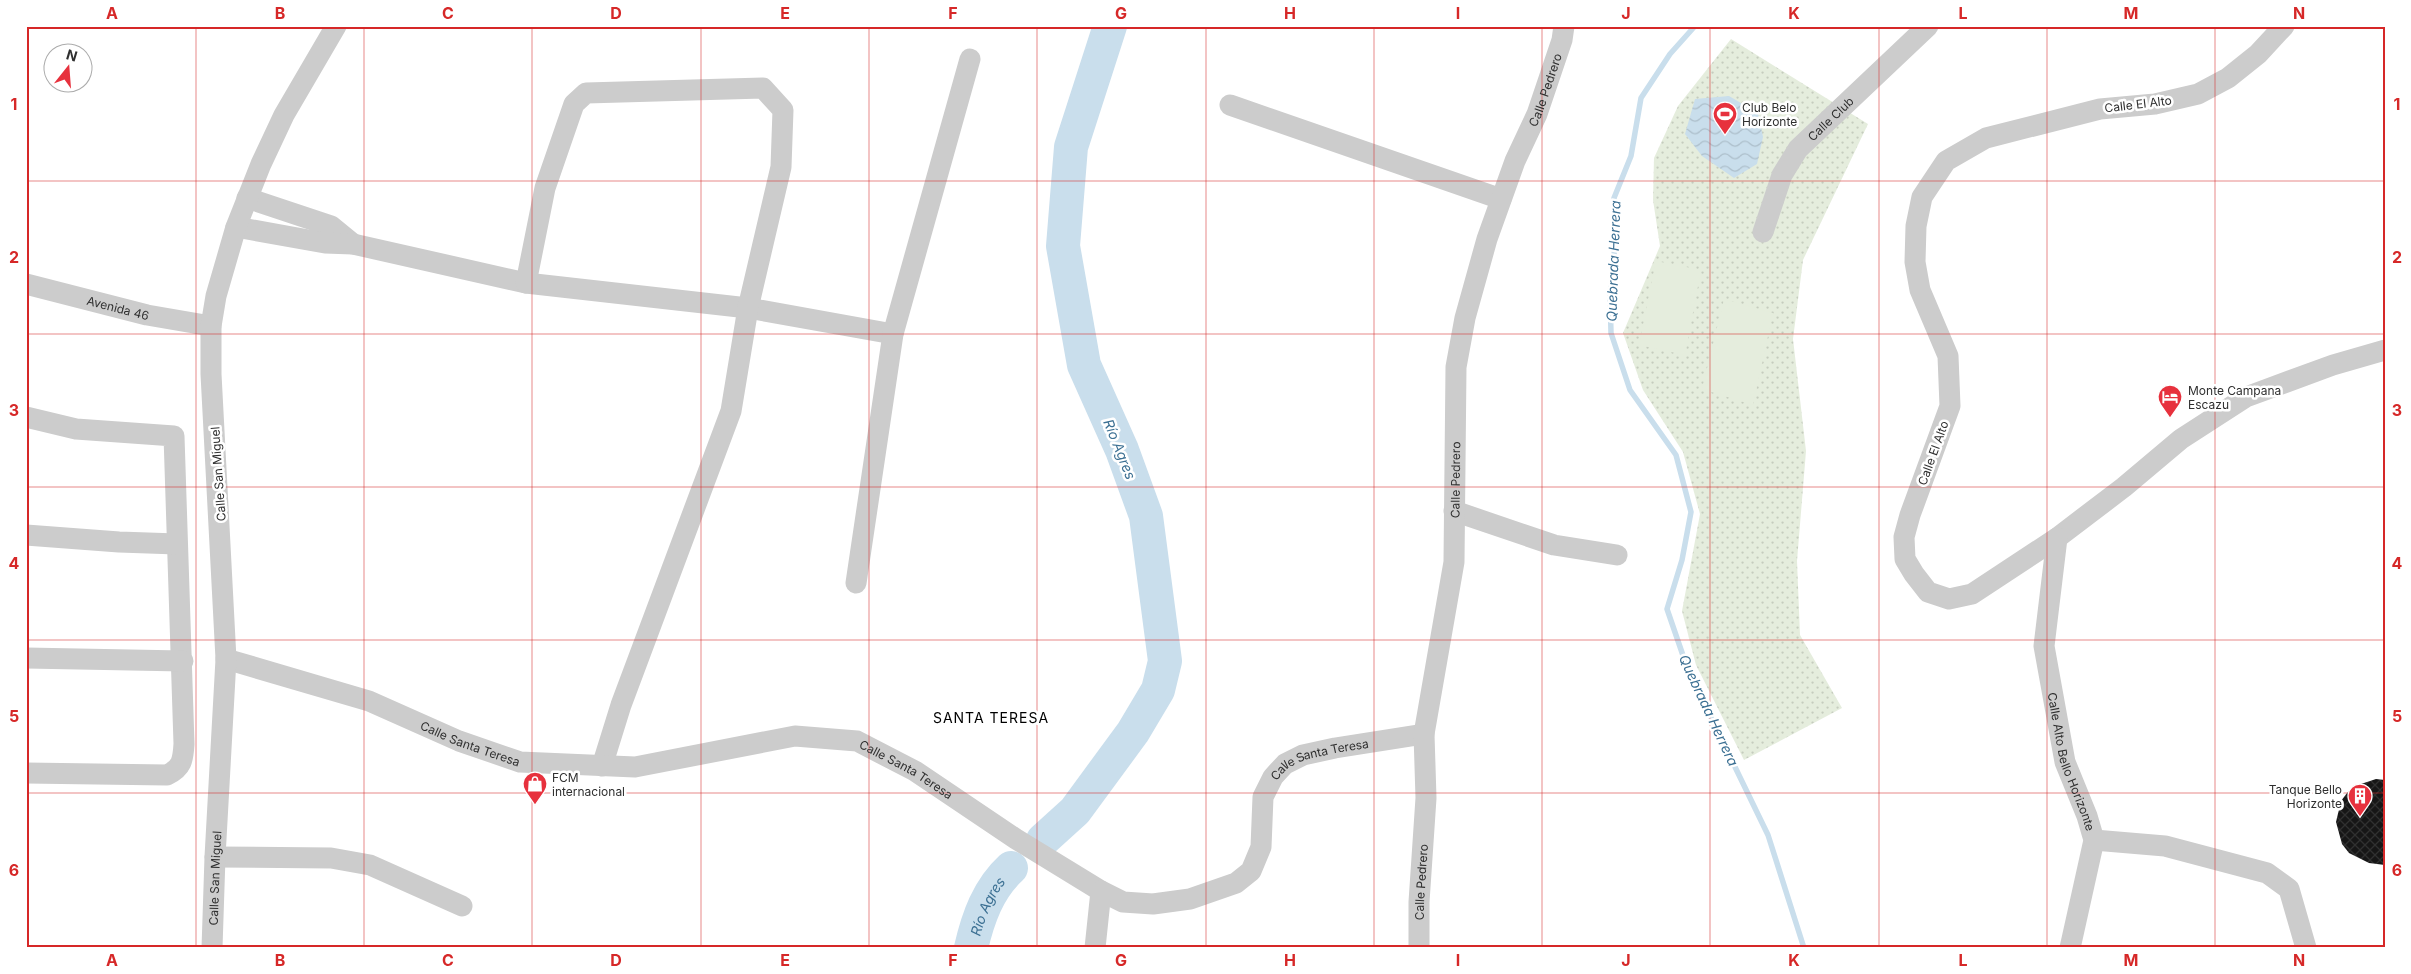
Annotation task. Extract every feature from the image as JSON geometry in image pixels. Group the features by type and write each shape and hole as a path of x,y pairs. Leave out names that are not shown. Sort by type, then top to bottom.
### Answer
{"street":[{"name":"Calle San Miguel","path":"212,948 226,659 211,374 211,326 216,296 236,226 247,198 284,115 336,26"},
{"name":"Calle Pedrero","path":"1420,948 1419,902 1426,798 1424,734 1454,562 1456,366 1465,318 1487,239 1515,161 1537,114 1564,26"},
{"name":"Calle Club","path":"1763,232 1782,175 1798,149 1928,26"},
{"name":"Calle El Alto","path":"2284,26 2258,54 2235,72 2198,94 2155,104 2100,109 1986,138 1946,161 1922,197 1916,226 1916,262 1920,290 1948,356 1950,406 1910,515 1904,537 1905,558 1914,574 1928,592 1949,600 1972,594 2057,538 2181,439 2246,397 2334,365 2385,350"},
{"path":"856,583 893,334 970,59"},
{"path":"526,283 545,188 574,104 586,93 763,88 783,110 781,167 748,308 731,411 621,705 602,766"},
{"path":"1230,105 1501,199"},
{"path":"247,198 331,226 353,244"},
{"path":"236,226 325,243 353,244 526,283 748,308 893,334"},
{"name":"Avenida 46","path":"26,284 147,315 211,326"},
{"path":"26,417 76,429 174,436 183,661 184,744 183,762 177,770 167,775 26,773"},
{"path":"1454,511 1554,545 1617,555"},
{"path":"26,534 119,542 177,544"},
{"name":"Calle Alto Bello Horizonte","path":"2057,538 2044,646 2065,762 2088,816 2094,840 2165,846 2267,873 2289,889 2306,948"},
{"path":"26,658 183,661"},
{"name":"Calle Santa Teresa","path":"226,659 370,701 459,741 520,762 635,767 795,736 857,741 915,771 1016,839 1101,891 1123,902 1153,904 1190,899 1236,883 1251,871 1257,861 1261,847 1263,797 1273,777 1286,764 1303,755 1335,748 1424,734"},
{"path":"2070,948 2094,840"},
{"path":"215,857 331,858 370,865 462,906"},
{"path":"1096,948 1101,891"}],"green space":[{"name":"Club Belo Horizonte","path":"1731,39 1868,124 1803,260 1793,339 1806,451 1797,561 1800,635 1842,708 1744,760 1696,665 1682,611 1700,514 1683,452 1643,390 1623,333 1660,246 1653,200 1654,158 1678,106"},
{"path":"1656,261 1701,270 1685,355 1639,345"},
{"path":"1724,299 1773,313 1753,405 1702,389"}],"water":[{"name":"Club Belo Horizonte","path":"1729,96 1758,113 1763,137 1757,164 1734,178 1702,156 1685,134 1695,99"}],"building":[{"name":"Tanque Bello Horizonte","path":"2376,779 2385,780 2385,865 2369,863 2349,853 2342,844 2336,822 2341,801 2347,793 2355,786"}],"waterway":[{"name":"Río Agres","path":"1043,840 1075,811 1133,732 1158,690 1165,661 1146,516 1122,450 1084,365 1063,246 1071,147 1110,26"},
{"name":"Quebrada Herrera","path":"1695,26 1670,54 1641,98 1631,156 1614,198 1615,245 1610,295 1611,333 1630,390 1676,455 1691,512 1682,560 1667,609 1688,670 1768,835 1804,948"},
{"name":"Río Agres","path":"971,948 985,905 996,885 1011,868"}],"place":[{"name":"Club Belo Horizonte","path":"1725,135"},
{"name":"Monte Campana Escazu","path":"2170,418"},
{"name":"FCM internacional","path":"535,805"},
{"name":"Tanque Bello Horizonte","path":"2360,817"}],"district":[{"name":"SANTA TERESA","path":"991,717"}]}
